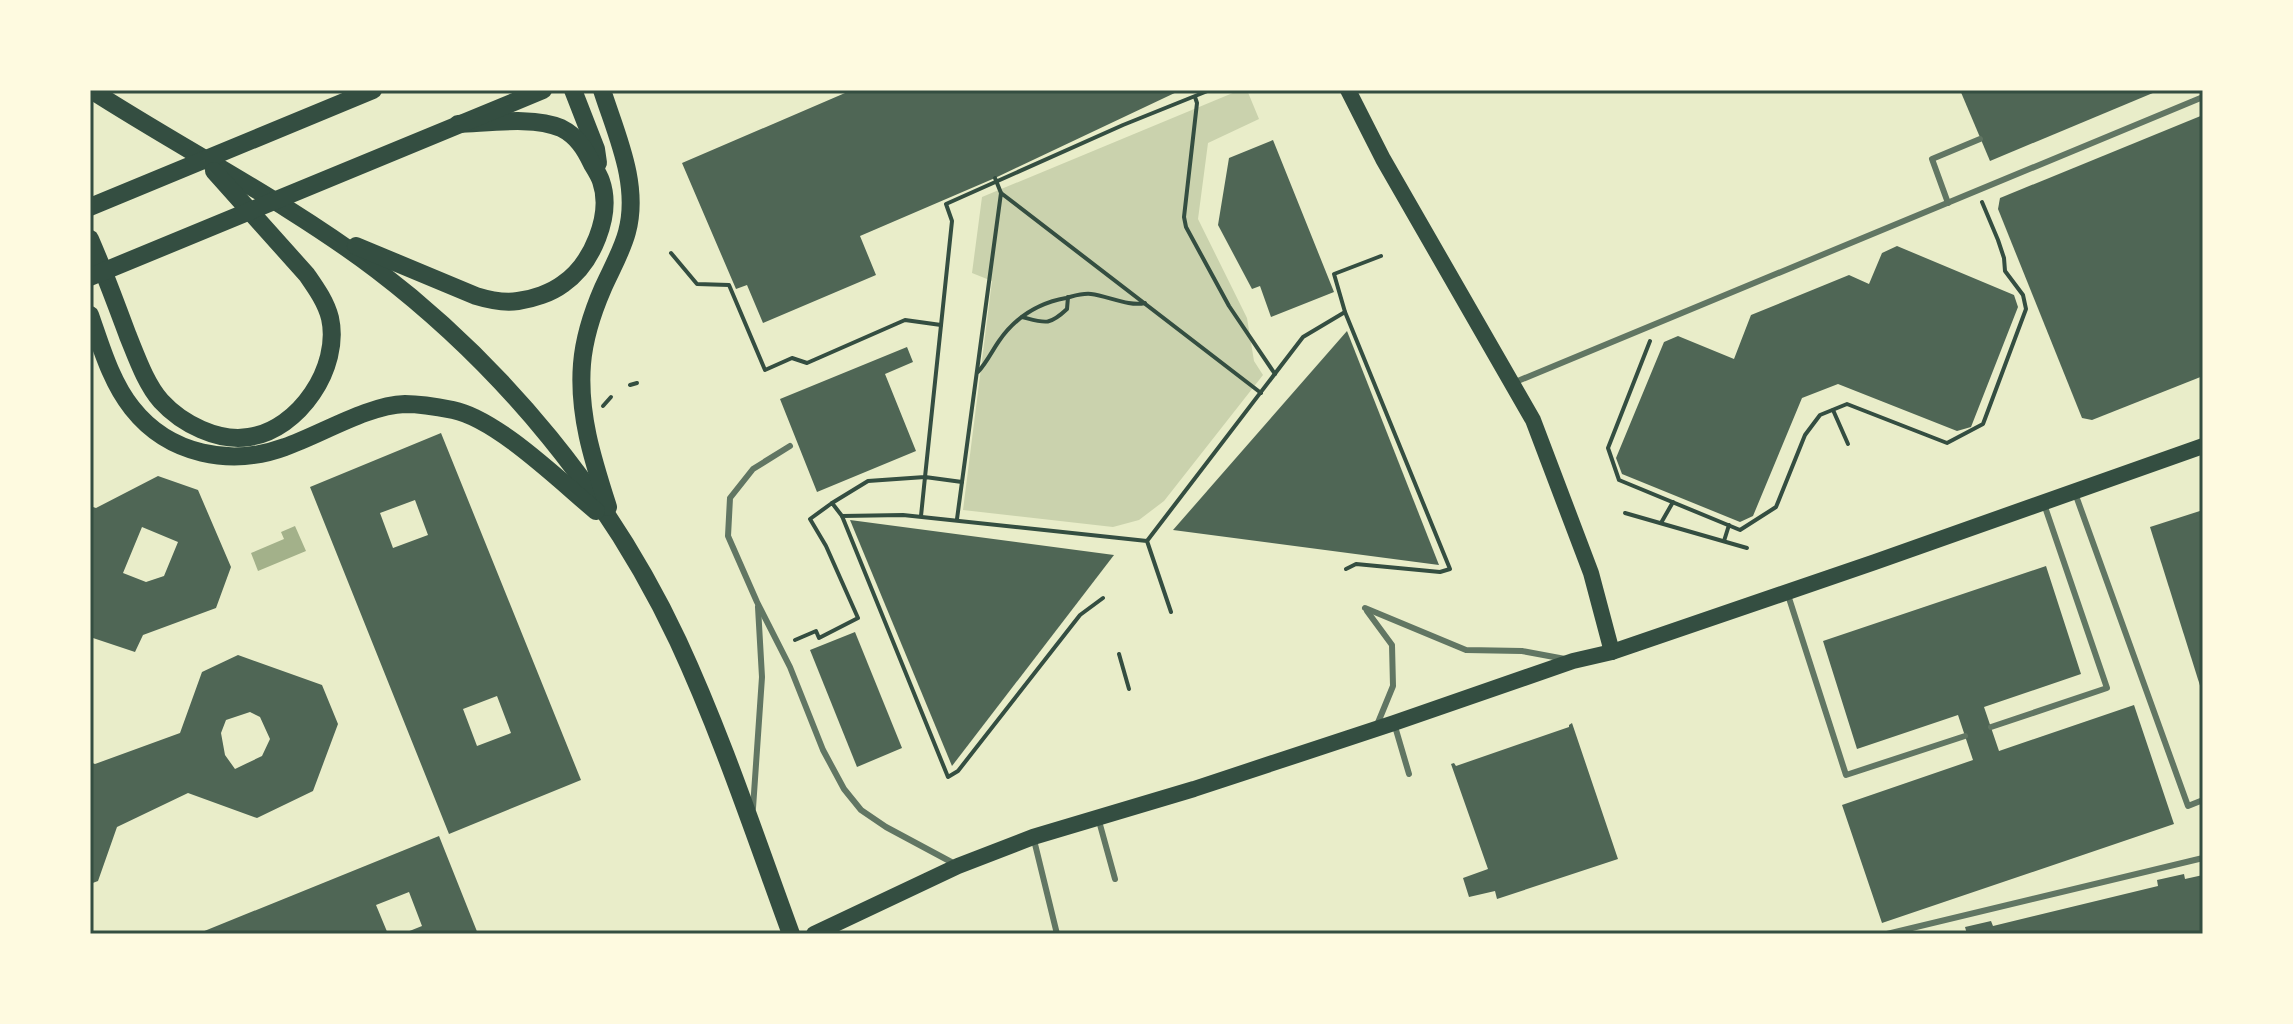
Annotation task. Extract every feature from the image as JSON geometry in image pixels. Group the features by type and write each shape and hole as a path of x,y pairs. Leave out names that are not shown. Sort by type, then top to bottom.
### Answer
{"main road":[{"path":"91,90 328,234 404,291 473,353 541,428 613,525 647,581 687,660 791,934"},
{"path":"91,206 373,90"},
{"path":"97,274 543,90"},
{"path":"328,234 492,300 517,301 544,294 564,284 582,265 597,238 604,208 596,149 573,90"},
{"path":"602,90 627,173 630,200 628,230 589,329 581,382 590,448 613,525"},
{"path":"1348,90 1383,159 1533,420 1591,573 1612,652"},
{"path":"458,124 529,122 559,127 576,137 602,182"},
{"path":"90,239 97,274 145,375 159,399 173,413 206,431 231,438 252,437 276,427 300,410 315,391 327,367 331,342 326,307 307,275 201,157"},
{"path":"90,315 110,369 131,407 157,434 180,445 208,456 235,458 285,447 378,409 403,404 456,411 504,435 613,525"},
{"path":"814,934 958,866 1033,837 1194,789 1573,661 1612,652 2203,446"}],"lane":[{"path":"1513,383 2203,97"},
{"path":"1948,203 1932,159 1980,139"},
{"path":"790,446 753,469 730,498 728,536 790,667 823,750 844,789 861,810 886,827 958,866"},
{"path":"2075,491 2188,806 2203,800"},
{"path":"1991,727 2107,688 2043,502"},
{"path":"1787,592 1846,775 1965,736"},
{"path":"751,827 762,677 757,602"},
{"path":"1374,730 1393,686 1392,645 1365,608 1466,650 1522,651 1573,661"},
{"path":"1394,723 1409,774"},
{"path":"1098,818 1115,879"},
{"path":"1033,837 1057,934"},
{"path":"1887,934 2203,858"}],"path":[{"path":"921,517 952,221 946,204 995,180 1210,90"},
{"path":"1195,97 1197,103 1184,217 1186,227 1229,306 1275,374"},
{"path":"995,180 1001,193 1261,393"},
{"path":"1656,324 1608,448 1619,480 1740,530 1776,507 1805,435 1820,415 1847,404 1947,443 1983,424 2026,309 2023,295 2005,271 1998,240 1977,191"},
{"path":"957,520 1001,193"},
{"path":"671,253 697,284 729,285 765,370 792,358 807,363 905,320 941,325"},
{"path":"1346,569 1356,564 1440,572 1450,569 1345,312 1334,274 1381,256"},
{"path":"977,374 1007,330 1040,305 1085,293 1135,305 1145,303"},
{"path":"1022,317 1047,324 1067,309 1068,297"},
{"path":"1147,541 1303,337 1345,312"},
{"path":"630,385 637,383"},
{"path":"1833,410 1848,444"},
{"path":"795,640 816,631 819,638 858,618 826,546 810,519 868,481 925,477 962,482"},
{"path":"1661,523 1673,502"},
{"path":"832,503 842,516 948,777 958,771 1080,615 1103,598"},
{"path":"1625,513 1747,548"},
{"path":"842,516 903,515 1147,541"},
{"path":"1724,541 1729,525"},
{"path":"1147,541 1171,612"},
{"path":"1119,654 1129,689"}],"shaded area":[{"path":"1240,90 1247,90 1259,119 1208,143 1198,219 1247,318 1254,361 1263,375 1164,501 1139,520 1113,527 963,510 992,281 972,273 982,197"},
{"path":"295,526 306,551 258,571 251,553 284,539 281,532"}],"building":[{"path":"852,90 1181,90 995,178 860,236 876,275 763,323 747,285 736,289 682,163"},
{"path":"1960,90 2160,90 1990,161"},
{"path":"2203,115 2203,376 2092,420 2082,418 1998,209 2000,198"},
{"path":"1273,140 1334,292 1271,317 1260,286 1252,289 1218,225 1229,158"},
{"path":"1897,246 2014,295 2018,307 1971,427 1957,431 1838,384 1802,398 1753,516 1740,522 1622,474 1616,458 1664,342 1678,336 1734,359 1751,315 1849,275 1869,284 1882,253"},
{"path":"1347,331 1439,565 1173,530"},
{"path":"907,347 913,362 885,374 916,451 817,492 780,399"},
{"path":"441,433 581,780 449,834 310,487","holes":["415,500 428,535 393,548 380,513","497,696 511,733 477,746 463,709"]},
{"path":"158,476 198,490 231,567 216,608 143,635 135,652 90,637 90,506 96,508","holes":["142,527 178,542 164,576 146,582 123,573"]},
{"path":"2203,510 2203,692 2202,692 2150,527"},
{"path":"850,520 1114,555 952,766"},
{"path":"2046,566 2081,674 1984,707 1999,751 2134,705 2174,824 1882,923 1842,805 1973,760 1958,715 1857,749 1823,641"},
{"path":"855,632 902,748 857,767 810,650"},
{"path":"238,655 322,685 338,724 313,791 257,818 188,793 117,827 98,881 90,884 90,762 95,764 180,733 202,672","holes":["250,712 260,717 270,739 262,756 235,769 225,755 221,733 226,720"]},
{"path":"1572,723 1618,859 1497,899 1495,891 1469,897 1463,878 1488,869 1451,764 1456,766 1569,727"},
{"path":"439,836 478,934 402,934 422,926 409,892 376,905 388,934 197,934"},
{"path":"2184,874 2185,879 2203,875 2203,934 1967,934 1965,927 1991,921 1993,926 2158,886 2157,880"}]}
